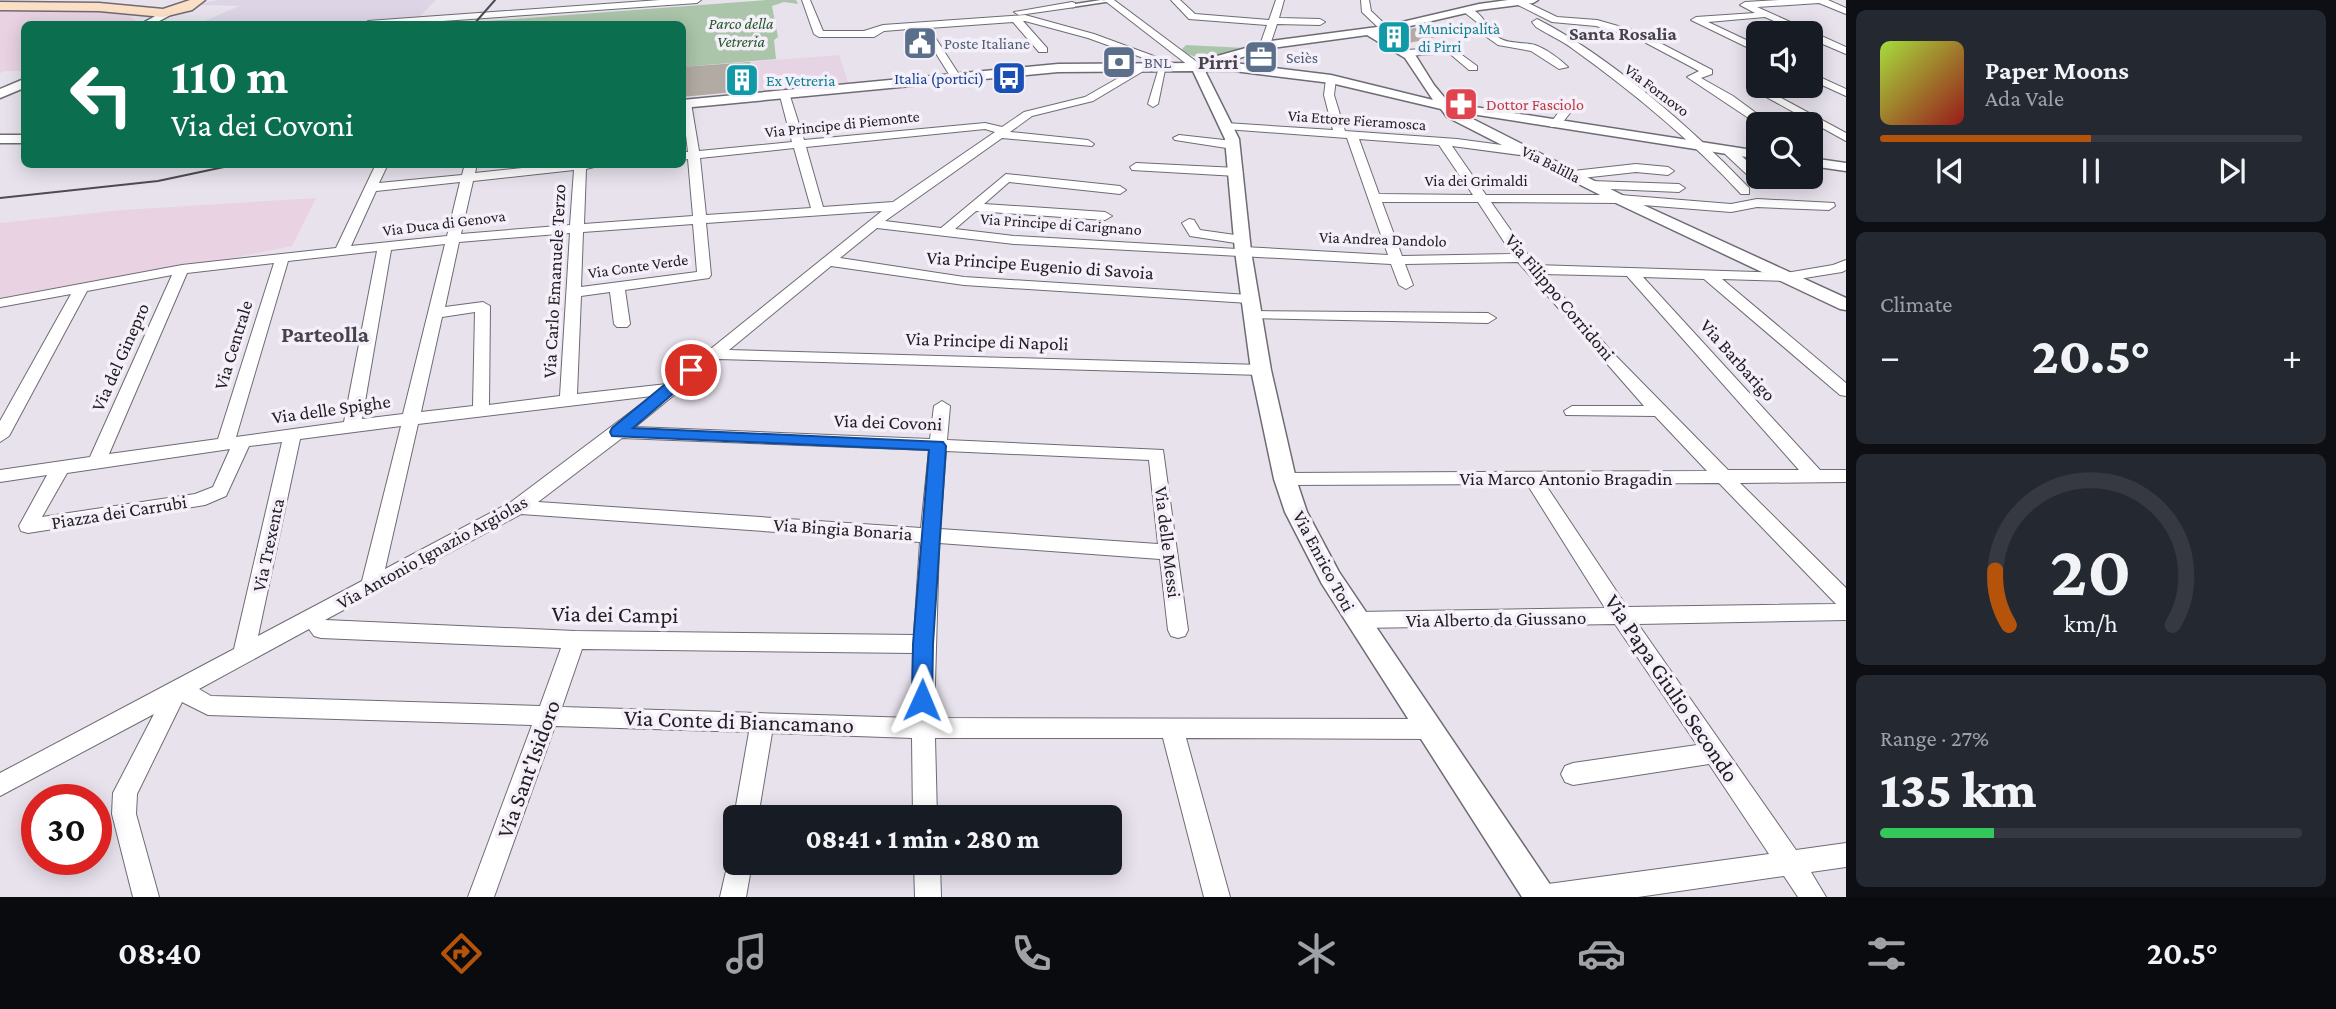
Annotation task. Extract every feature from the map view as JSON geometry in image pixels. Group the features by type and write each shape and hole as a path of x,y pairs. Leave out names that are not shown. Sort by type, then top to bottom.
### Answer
{"main road":[{"path":"2,6 99,7 143,15 186,8 198,0"}],"street":[{"path":"428,21 598,4 697,0"},
{"path":"806,0 819,34 926,31 1072,5 1120,0"},
{"path":"1009,0 1043,50"},
{"path":"1109,0 1193,64"},
{"path":"1175,0 1192,18 1320,22"},
{"path":"1269,45 1266,43 1280,0"},
{"path":"1365,0 1367,12 1385,29"},
{"path":"686,104 1058,68 1237,64 1269,45 1385,29 1470,6 1533,0"},
{"path":"1779,21 1745,5 1820,0 1846,11"},
{"path":"1519,2 1555,20 1597,23 1643,37 1708,72 1692,77 1748,112"},
{"path":"1470,6 1487,33 1501,43 1534,48 1563,67"},
{"path":"1745,43 1696,20 1766,15"},
{"path":"1020,16 1091,36 1163,64"},
{"name":"Via Fornovo","path":"1555,20 1535,23 1574,45 1705,148"},
{"path":"926,31 957,79"},
{"path":"1369,32 1404,51 1444,106 1746,153"},
{"path":"1823,36 1836,36"},
{"path":"1404,51 1440,40"},
{"path":"1823,41 1846,51"},
{"path":"1404,51 1451,50 1473,68"},
{"path":"1122,66 1145,67 1163,64"},
{"path":"1153,104 1163,64"},
{"name":"Via Enrico Toti","path":"1193,64 1229,136 1237,172 1243,248 1261,370 1285,479 1311,545 1357,620 1541,897"},
{"name":"Via Balilla","path":"1237,64 1331,79 1444,106 1452,114 1621,200 1846,305"},
{"name":"Via Antonio Ignazio Argiolas","path":"0,785 518,507 618,432 896,206 1036,111 1098,95 1145,67"},
{"path":"1331,79 1329,94 1375,198 1406,285"},
{"path":"1823,82 1846,93"},
{"path":"0,94 21,84"},
{"path":"785,96 818,211"},
{"path":"1775,98 1846,138"},
{"path":"1555,125 1564,113 1564,103"},
{"name":"Via Principe di Piemonte","path":"688,155 985,126 1002,132 1088,144"},
{"name":"Via Conte Verde","path":"572,293 704,275 686,130"},
{"name":"Via Ettore Fieramosca","path":"1178,138 1346,135 1443,142 1527,152"},
{"path":"2,141 21,139"},
{"name":"Via Filippo Corridoni","path":"1443,142 1527,263 1599,347 1846,601"},
{"path":"1705,148 1745,191"},
{"path":"1729,151 1746,167"},
{"path":"1823,164 1846,167"},
{"path":"1136,167 1237,172"},
{"path":"341,252 380,168"},
{"path":"370,188 469,171 536,168"},
{"name":"Via Carlo Emanuele Terzo","path":"568,400 580,168"},
{"path":"1573,175 1636,168 1668,171"},
{"path":"371,587 469,171"},
{"path":"943,233 1006,178 1120,190"},
{"path":"1591,185 1679,188"},
{"name":"Via dei Grimaldi","path":"1375,198 1621,200 1731,208 1757,203 1829,206"},
{"name":"Via Duca di Genova","path":"0,303 182,270 453,239 896,206"},
{"path":"972,207 1105,216"},
{"path":"1189,223 1195,233 1243,248"},
{"name":"Via Principe di Carignano","path":"876,224 943,233 1243,248"},
{"path":"352,426 385,247"},
{"name":"Via Andrea Dandolo","path":"1243,248 1396,260 1527,263 1630,271 1786,277 1843,268"},
{"name":"Via Centrale","path":"233,443 282,259"},
{"name":"Via Principe Eugenio di Savoia","path":"829,261 964,281 1251,307 1488,318"},
{"name":"Via del Ginepro","path":"97,462 182,270"},
{"name":"Via Barbarigo","path":"1630,271 1815,476"},
{"path":"1707,274 1846,391"},
{"path":"617,286 622,324"},
{"path":"0,436 82,287"},
{"path":"437,313 483,306 481,410"},
{"name":"Via Principe di Napoli","path":"711,354 1261,370"},
{"name":"Via delle Spighe","path":"0,476 352,426 668,389"},
{"path":"924,805 921,728 923,644 942,406"},
{"path":"1572,411 1662,411"},
{"name":"Via dei Covoni","path":"618,432 1157,454"},
{"name":"Via Trexenta","path":"244,654 292,435"},
{"name":"Piazza dei Carrubi","path":"61,467 29,526 198,500 220,491 233,443"},
{"name":"Via delle Messi","path":"1157,454 1178,630"},
{"name":"Via Marco Antonio Bragadin","path":"1285,479 1846,476"},
{"name":"Via Papa Giulio Secondo","path":"1532,478 1622,617 1813,897"},
{"name":"Via Bingia Bonaria","path":"518,507 1169,552"},
{"name":"Via Alberto da Giussano","path":"1357,620 1846,612"},
{"name":"Via dei Campi","path":"312,618 321,630 575,640 923,644"},
{"name":"Via Sant'Isidoro","path":"481,897 575,640"},
{"path":"146,897 124,814 125,793 178,689"},
{"name":"Via Conte di Biancamano","path":"178,689 208,705 921,728 1430,729"},
{"path":"748,805 762,722"},
{"path":"1172,729 1217,897"},
{"path":"1573,774 1716,753"},
{"path":"1548,897 1846,855"},
{"path":"733,897 737,875"},
{"path":"927,875 928,897"}],"shaded area":[{"path":"218,0 436,0 419,17 362,21 205,21 239,6 196,5"},
{"path":"99,9 125,13 136,21 21,21 21,71 0,73 0,10"},
{"path":"839,55 849,85 755,91 750,62"},
{"path":"316,198 292,246 111,283 111,278 0,298 0,223 122,210"}],"green space":[{"name":"Parco della Vetreria","path":"766,0 796,0 798,4 784,2 772,6 778,37 774,40 776,59 686,67 686,21 488,21"},
{"path":"1260,44 1232,54 1208,58 1188,54 1182,49 1186,45 1245,48"}],"building":[{"name":"Municipalità di Pirri","path":"1419,27 1442,36 1404,44 1387,34"},
{"name":"Ex Vetreria","path":"750,62 755,90 686,97 686,67"}],"tram line":[{"path":"477,21 495,0"},
{"path":"0,198 158,181 219,168"}],"place":[{"name":"Municipalità di Pirri","path":"1394,37"},
{"name":"Poste Italiane","path":"920,43"},
{"name":"Seiès","path":"1261,57"},
{"name":"BNL","path":"1119,62"},
{"name":"Italia (portici)","path":"1009,78"},
{"name":"Ex Vetreria","path":"742,80"},
{"name":"Dottor Fasciolo","path":"1461,104"}],"district":[{"name":"Santa Rosalia","path":"1623,33"},
{"name":"Pirri","path":"1218,62"},
{"name":"Parteolla","path":"325,334"}],"route":[{"path":"691,370 618,432 938,446 923,644 922,700"}]}
